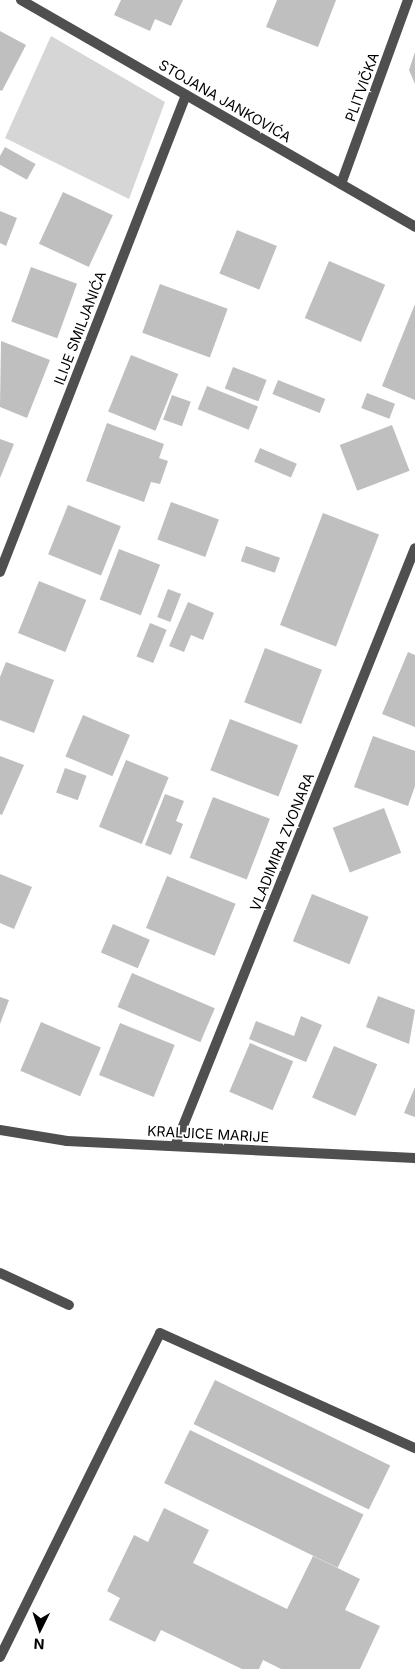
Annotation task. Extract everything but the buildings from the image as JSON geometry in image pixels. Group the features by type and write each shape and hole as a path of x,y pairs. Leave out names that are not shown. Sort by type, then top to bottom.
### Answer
{"street":[{"name":"PLITVIČKA","path":"341,184 408,0"},
{"name":"STOJANA JANKOVIĆA","path":"27,2 415,227"},
{"name":"ILIJE SMILJANIĆA","path":"0,572 186,94"},
{"name":"VLADIMIRA ZVONARA","path":"175,1146 415,548"},
{"name":"KRALJICE MARIJE","path":"0,1130 67,1141 415,1158"},
{"path":"0,1273 69,1305"},
{"path":"0,1657 160,1333 415,1448"}],"shaded area":[{"path":"51,36 165,102 129,199 5,138"}]}
